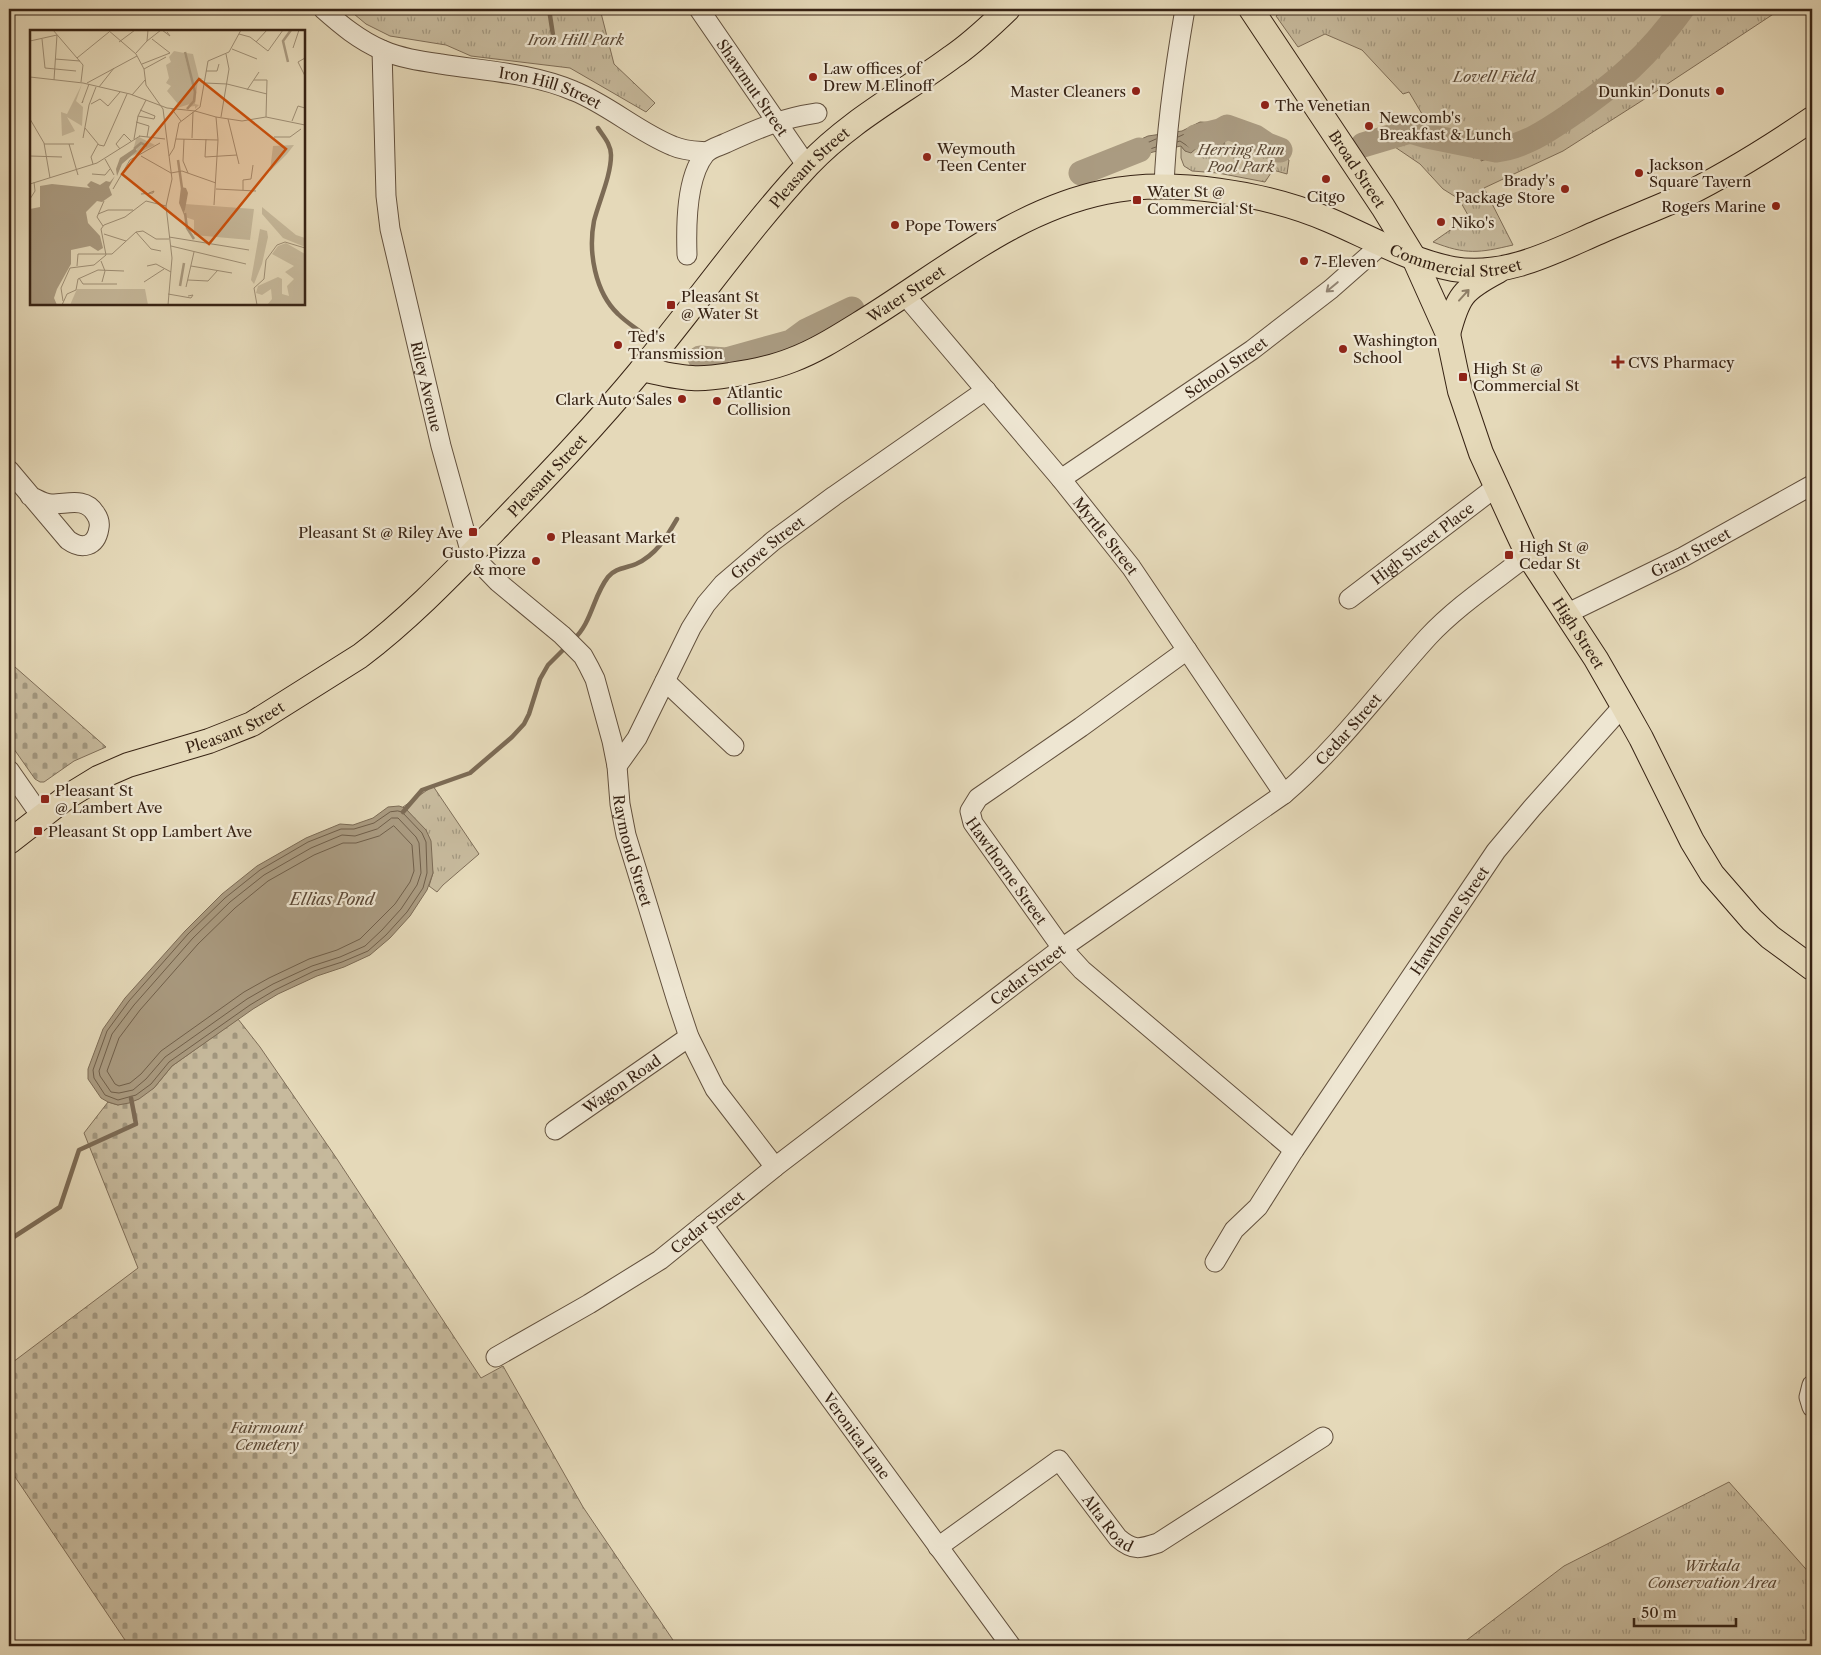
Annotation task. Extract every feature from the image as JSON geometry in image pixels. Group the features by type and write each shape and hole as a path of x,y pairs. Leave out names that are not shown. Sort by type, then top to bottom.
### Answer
{"main road":[{"name":"Pleasant Street","path":"9,842 67,797 111,772 142,760 223,736 252,724 377,644 403,622 570,452 642,369 807,166 844,131 955,56 1008,9"},
{"name":"Broad Street","path":"1251,9 1384,207 1413,256"},
{"name":"Commercial Street","path":"1164,176 1213,190 1262,199 1299,209 1326,218 1413,256 1451,269 1483,272 1499,270 1555,250 1676,200 1748,161 1812,119"},
{"name":"Water Street","path":"642,369 670,376 694,378 750,372 772,367 808,354 872,316 998,234 1062,204 1104,192 1136,188 1164,176"},
{"name":"High Street","path":"1413,256 1448,334 1460,391 1482,453 1528,555 1596,660 1642,738 1678,816 1712,874 1752,920 1770,937 1812,968"},
{"path":"1448,334 1460,298 1474,285 1499,270"}],"street":[{"name":"Iron Hill Street","path":"323,9 349,31 382,50 414,59 521,76 556,84 604,105 673,146 688,151 707,152"},
{"name":"Shawmut Street","path":"699,9 807,166"},
{"path":"1164,176 1169,122 1185,9"},
{"name":"Riley Avenue","path":"382,50 388,219 400,277 441,446 471,554"},
{"path":"687,255 686,230 688,208 697,168 707,152 775,121 817,113"},
{"name":"School Street","path":"1061,479 1285,326 1382,244"},
{"name":"Myrtle Street","path":"904,294 1061,479 1131,567 1284,794"},
{"name":"Grove Street","path":"617,766 637,738 691,628 706,604 723,584 834,496 986,390"},
{"path":"9,470 30,496"},
{"name":"Grant Street","path":"1566,614 1683,557 1812,485"},
{"name":"High Street Place","path":"1349,599 1496,487"},
{"name":"Raymond Street","path":"471,554 498,582 562,635 582,656 595,679 612,740 626,835 676,1001 690,1037 715,1089 775,1168"},
{"name":"Cedar Street","path":"496,1357 589,1304 660,1260 775,1168 1062,948 1284,794 1306,776 1326,755 1381,690 1445,620 1528,555"},
{"name":"Hawthorne Street","path":"1187,650 1081,727 978,798 970,811 973,823 1062,948 1082,970 1294,1150"},
{"path":"664,681 734,746"},
{"name":"Hawthorne Street","path":"1215,1262 1234,1230 1258,1207 1294,1150 1496,851 1623,706"},
{"path":"9,770 41,816"},
{"name":"Wagon Road","path":"555,1130 690,1037"},
{"name":"Veronica Lane","path":"703,1225 1012,1646"},
{"path":"1812,1385 1810,1397 1812,1407"},
{"name":"Alta Road","path":"938,1547 1059,1460 1118,1538 1128,1546 1142,1548 1158,1543 1323,1437"}],"green space":[{"name":"Iron Hill Park","path":"348,9 600,9 614,64 655,103 646,112 570,68 471,56 446,45 390,36 366,24"},
{"name":"Lovell Field","path":"1285,9 1668,9 1628,66 1591,97 1531,134 1503,144 1490,145 1440,131 1428,124 1409,92 1403,94 1362,50 1325,34 1298,47 1276,16"},
{"path":"1693,9 1781,9 1563,151 1484,188 1513,245 1491,250 1464,251 1433,242 1469,217 1459,199 1443,189 1420,164 1386,141 1406,135 1483,150 1481,161 1531,144 1550,134 1651,64"},
{"name":"Herring Run Pool Park","path":"1227,132 1289,160 1287,174 1273,170 1265,182 1218,173 1192,171 1184,166 1181,158 1181,146 1185,151 1199,146 1223,145"},
{"path":"15,667 106,747 74,761 44,782 35,779 9,742 9,671"},
{"path":"433,786 479,854 437,892 429,886 433,873 426,830 403,807"},
{"name":"Fairmount Cemetery","path":"238,1019 260,1047 337,1159 481,1378 503,1366 583,1507 677,1646 129,1646 9,1468 9,1365 138,1268 84,1133 108,1102 118,1105 154,1088 172,1066"},
{"name":"Wirkala Conservation Area","path":"1729,1482 1812,1576 1812,1646 1459,1646 1564,1566"}],"water":[{"path":"1200,122 1226,123 1228,130 1221,154 1199,146 1191,153 1185,151 1181,146 1153,152 1131,160 1107,162 1128,145 1148,136 1182,131"},
{"name":"Ellias Pond","path":"399,806 405,808 426,830 431,841 433,873 427,890 410,916 390,938 370,955 278,994 253,1009 172,1066 154,1088 139,1099 118,1105 101,1098 88,1079 88,1069 103,1029 125,998 185,931 222,894 257,866 306,838 340,824 353,825 373,818 388,807"}],"waterway":[{"path":"549,9 553,35"},
{"path":"1363,145 1410,131 1496,150 1516,146 1561,122 1617,80 1657,41 1682,9"},
{"path":"1196,137 1220,131 1227,127 1255,137 1267,145 1280,150"},
{"path":"598,128 608,144 611,155 607,180 592,233 595,271 610,305 621,317 642,333"},
{"path":"1081,173 1139,150"},
{"path":"700,358 726,360 791,342 806,331 852,309"},
{"path":"687,357 700,358 700,363"},
{"path":"573,640 584,626 608,577 614,572 636,564 655,551 677,519"},
{"path":"403,812 422,790 470,773 512,737 524,724 540,679 548,665 567,646"},
{"path":"9,1240 60,1207 79,1150 136,1124 131,1098"}],"place":[{"name":"Law offices of Drew M Elinoff","path":"813,77"},
{"name":"Master Cleaners","path":"1136,91"},
{"name":"Dunkin' Donuts","path":"1720,91"},
{"name":"The Venetian","path":"1265,105"},
{"name":"Newcomb's Breakfast & Lunch","path":"1369,126"},
{"name":"Weymouth Teen Center","path":"927,157"},
{"name":"Jackson Square Tavern","path":"1639,173"},
{"name":"Citgo","path":"1326,179"},
{"name":"Brady's Package Store","path":"1565,189"},
{"name":"Water St @ Commercial St","path":"1137,200"},
{"name":"Rogers Marine","path":"1776,206"},
{"name":"Niko's","path":"1441,222"},
{"name":"Pope Towers","path":"895,225"},
{"name":"7-Eleven","path":"1304,261"},
{"name":"Pleasant St @ Water St","path":"671,305"},
{"name":"Ted's Transmission","path":"618,345"},
{"name":"Washington School","path":"1343,349"},
{"name":"CVS Pharmacy","path":"1618,362"},
{"name":"High St @ Commercial St","path":"1463,377"},
{"name":"Clark Auto Sales","path":"682,399"},
{"name":"Atlantic Collision","path":"717,401"},
{"name":"Pleasant St @ Riley Ave","path":"473,532"},
{"name":"Pleasant Market","path":"551,537"},
{"name":"High St @ Cedar St","path":"1509,555"},
{"name":"Gusto Pizza & more","path":"536,561"},
{"name":"Pleasant St @ Lambert Ave","path":"45,799"},
{"name":"Pleasant St opp Lambert Ave","path":"38,831"}]}
